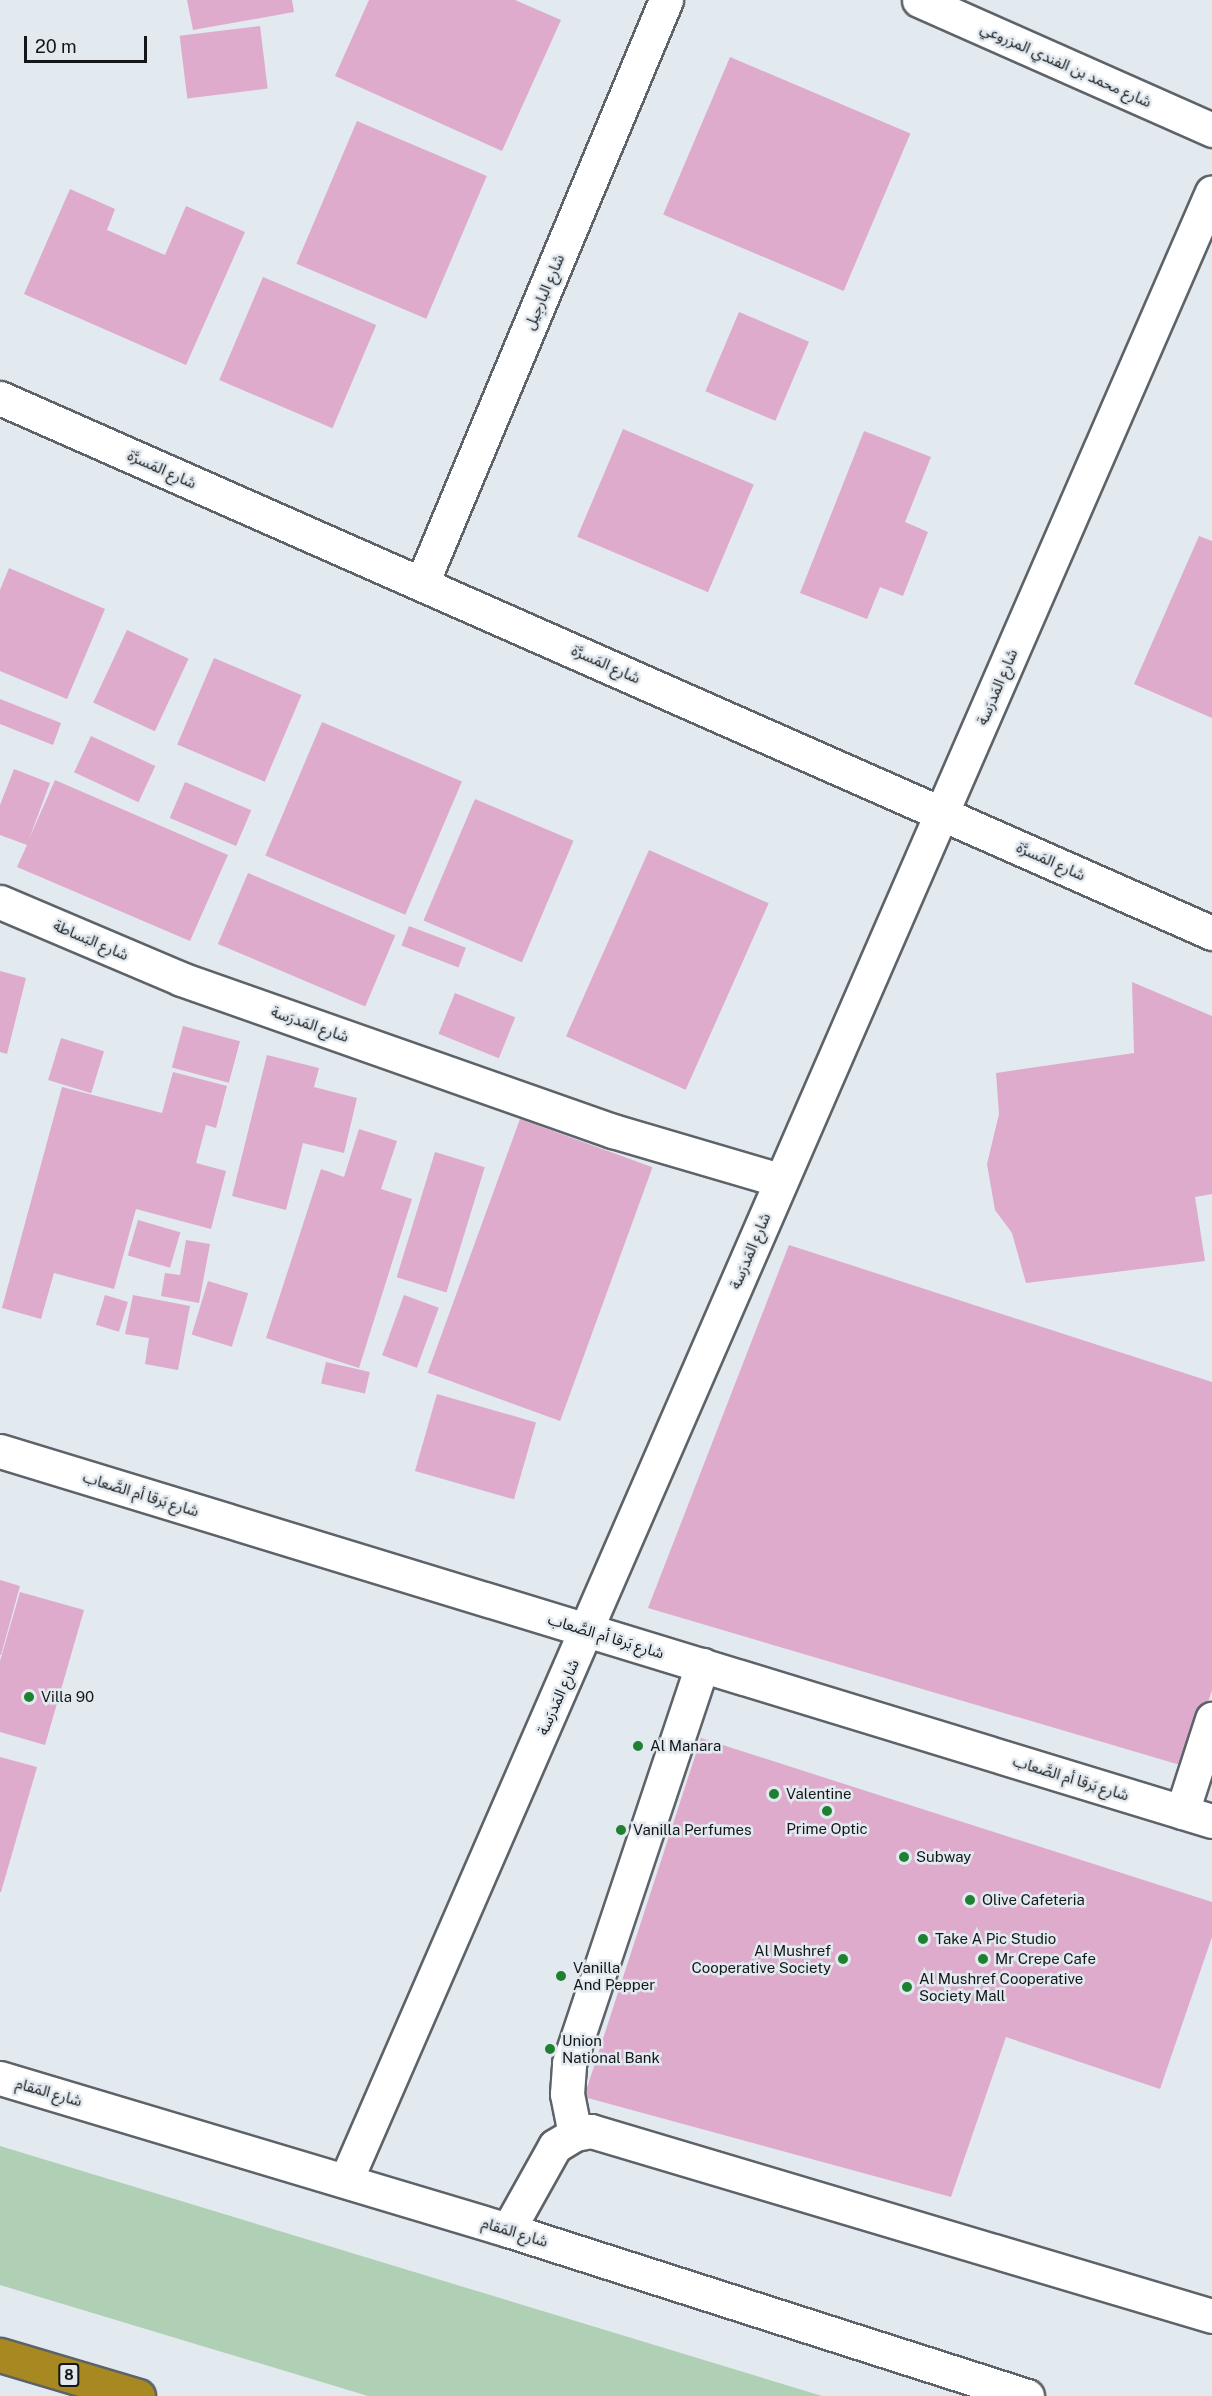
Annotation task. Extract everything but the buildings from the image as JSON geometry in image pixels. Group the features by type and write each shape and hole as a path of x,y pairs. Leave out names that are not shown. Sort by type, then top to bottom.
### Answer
{"highway":[{"name":"8","path":"0,2355 138,2396"}],"street":[{"name":"شارع البارجِيل","path":"422,583 666,0"},
{"name":"شارع محمد بن الفندي المزروعي","path":"919,0 1212,130"},
{"name":"شارع المَدرَسة","path":"346,2180 1212,192"},
{"name":"شارع المَسرَّة","path":"0,398 1212,933"},
{"name":"شارع البَساطة","path":"0,902 182,979"},
{"name":"شارع المَدرَسة","path":"182,979 613,1131 780,1180"},
{"name":"شارع بَرقا أم الصَّعاب","path":"0,1451 1197,1816"},
{"path":"574,2134 567,2094 575,2040 702,1665"},
{"path":"1197,1816 1212,1719"},
{"name":"شارع المَقام","path":"0,2078 508,2230 1026,2396"},
{"path":"508,2230 555,2146 574,2134 591,2131 612,2135 1212,2316"}],"green space":[{"path":"0,2146 822,2396 368,2396 0,2285"}],"place":[{"name":"Villa 90","path":"29,1697"},
{"name":"Al Manara","path":"638,1746"},
{"name":"Valentine","path":"774,1794"},
{"name":"Prime Optic","path":"827,1811"},
{"name":"Vanilla Perfumes","path":"621,1830"},
{"name":"Subway","path":"904,1857"},
{"name":"Olive Cafeteria","path":"970,1900"},
{"name":"Take A Pic Studio","path":"923,1939"},
{"name":"Al Mushref Cooperative Society","path":"843,1959"},
{"name":"Mr Crepe Cafe","path":"983,1959"},
{"name":"Vanilla And Pepper","path":"561,1976"},
{"name":"Al Mushref Cooperative Society Mall","path":"907,1987"},
{"name":"Union National Bank","path":"550,2049"}]}
